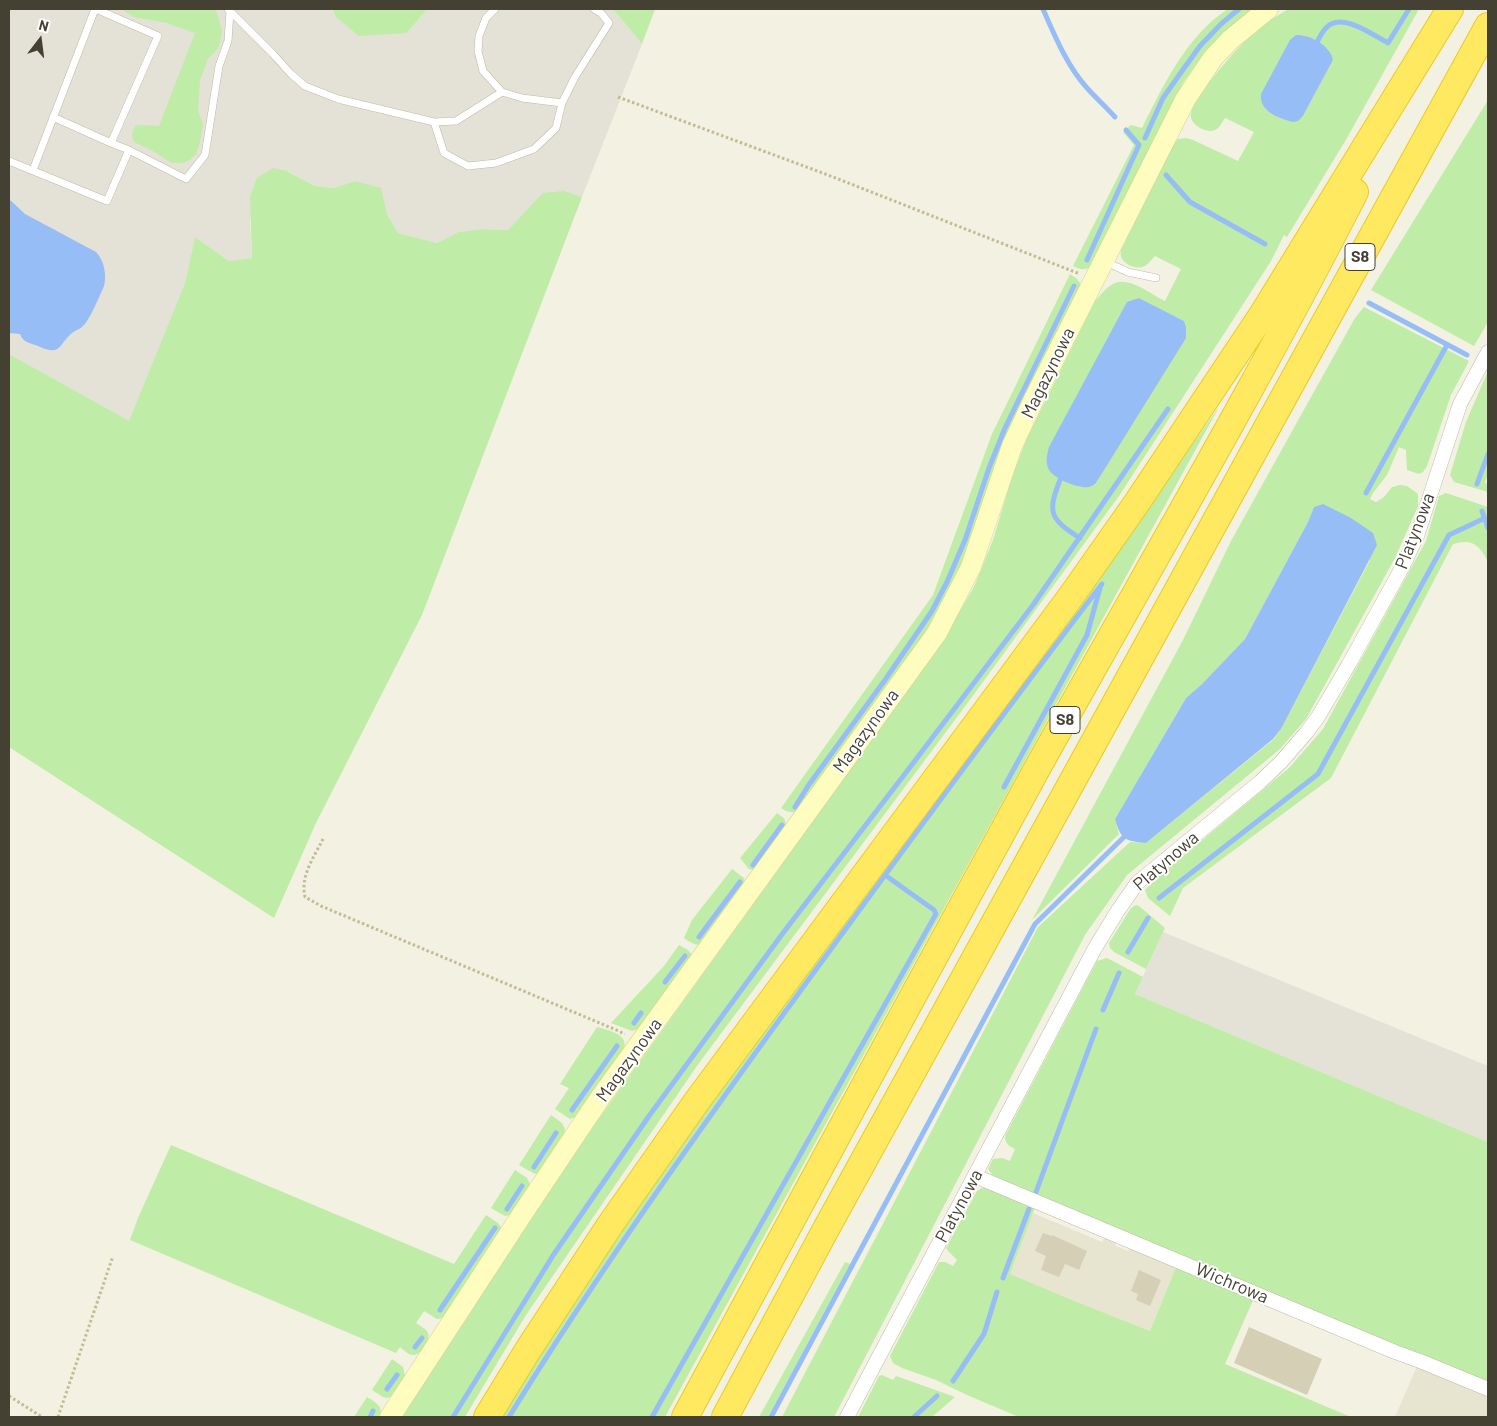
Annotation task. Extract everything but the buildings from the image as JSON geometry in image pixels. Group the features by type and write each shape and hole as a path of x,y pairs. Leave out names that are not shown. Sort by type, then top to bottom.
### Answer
{"highway":[{"path":"487,1417 604,1233 697,1101 1072,594 1142,496 1262,315 1446,15"},
{"name":"S8","path":"685,1417 1034,775 1329,244 1446,15"},
{"name":"S8","path":"725,1417 826,1229 1488,26"}],"street":[{"name":"Magazynowa","path":"390,1417 600,1098 937,633 971,567 1012,446 1034,397 1185,100 1213,58 1230,40 1268,9"},
{"name":"Platynowa","path":"847,1417 1095,948 1117,912 1137,883 1260,782 1281,762 1318,717 1350,664 1417,536 1460,404 1488,352"},
{"name":"Wichrowa","path":"975,1176 1488,1390"}],"lane":[{"path":"33,170 96,9 158,36 111,143"},
{"path":"495,9 486,18 479,36 478,51 483,70 502,92 522,98 562,103"},
{"path":"434,122 444,153 468,166 496,163 534,149 556,128 562,103 575,77 609,23 601,13 594,9"},
{"path":"53,117 129,150 186,179 205,155 220,66 228,41 229,10"},
{"path":"229,10 305,86 338,99 434,122 456,121 502,92"},
{"path":"9,161 107,201 129,150"},
{"path":"1104,261 1128,272 1156,278"}],"path":[{"path":"618,97 828,175 1060,265 1094,281"},
{"path":"322,839 305,876 303,888 305,897 321,906 614,1029 640,1043"},
{"path":"58,1417 112,1256"},
{"path":"9,1396 42,1417"}],"shaded area":[{"path":"9,9 331,9 336,17 407,33 427,9 613,9 642,44 582,197 565,191 521,217 508,230 482,229 460,232 437,243 398,233 387,214 355,181 334,188 315,186 288,171 250,219 252,258 229,261 195,237 185,283 129,422 9,354"},
{"path":"1163,932 1488,1066 1488,1142 1135,994"},
{"path":"1033,1213 1102,1242 1106,1235 1113,1238 1116,1246 1127,1251 1135,1247 1177,1265 1150,1331 1010,1274"},
{"path":"1417,1366 1488,1395 1488,1417 1395,1417"}],"green space":[{"path":"121,9 214,9 217,13 222,31 219,47 208,59 200,80 198,111 203,124 196,154 190,160 182,163 170,162 134,142 132,135 136,125 159,126 195,33 167,23 134,17"},
{"path":"332,9 427,9 407,33 359,36 336,17"},
{"path":"613,9 655,9 642,44"},
{"path":"1228,9 1254,9 1226,31 1202,56 1183,83 1090,267 1082,269 1073,266 1134,145 1123,132 1131,125 1142,128 1168,79 1188,47 1213,20"},
{"path":"1289,9 1419,9 1347,138 1287,237 1284,235 1271,261 1119,496 699,1063 526,1315 465,1417 401,1417 579,1146 938,648 974,587 993,540 1012,477 1027,438 1095,301 1108,287 1119,282 1126,282 1140,287 1165,301 1181,269 1155,256 1144,266 1132,267 1122,259 1122,249 1173,145 1178,139 1186,138 1193,140 1238,161 1254,132 1225,118 1215,130 1207,131 1195,125 1191,118 1192,109 1204,88 1239,47 1259,28","holes":["1303,35 1328,49 1333,60 1303,116 1284,119 1265,109","1139,298 1184,321 1186,327 1096,483 1090,487 1078,486"]},
{"path":"1488,100 1488,322 1474,346 1371,290"},
{"path":"273,168 287,171 315,186 334,188 355,181 381,188 387,214 398,233 437,243 459,232 482,229 508,230 543,193 565,191 582,197 422,615 316,823 274,918 9,747 9,354 129,421 185,283 195,237 229,261 252,258 250,197 257,178"},
{"path":"1070,274 1080,283 1080,288 951,590 896,675 797,812 790,812 781,808 933,595 992,434"},
{"path":"1364,307 1469,361 1451,395 1427,466 1423,472 1419,474 1407,470 1406,450 1399,447 1387,475 1370,499 1376,502 1384,497 1392,487 1400,485 1407,486 1418,494 1418,506 1395,558 1306,719 1280,749 1127,875 1085,935 834,1417 782,1417 1038,927 1130,842 1146,843 1274,739 1370,560 1314,507 1308,522 1245,639 1186,698 1115,819 1119,834 1032,920 1183,640 1231,541 1355,318"},
{"path":"1488,371 1488,475 1485,482 1488,486 1488,492 1454,482 1450,475 1466,422"},
{"path":"1219,407 665,1417 498,1417 631,1212 1086,593"},
{"path":"1446,493 1488,507 1488,562 1482,551 1475,544 1460,542 1453,544 1331,778 1183,888 1170,916 1148,898 1145,890 1153,881 1289,768 1323,729 1426,541 1439,496"},
{"path":"777,813 784,819 786,823 785,828 753,870 749,869 740,858"},
{"path":"732,869 744,878 745,883 701,944 690,942 684,938 692,920"},
{"path":"1136,905 1165,928 1146,969 1114,952 1110,948 1109,943 1131,908"},
{"path":"679,945 688,950 692,955 640,1028 632,1031 611,1023 664,966"},
{"path":"1107,958 1143,977 1135,994 1488,1142 1488,1385 1004,1182 993,1175 988,1169 993,1159 1002,1158 1010,1161 1015,1149 1008,1144 1005,1136 1097,961"},
{"path":"597,1027 618,1034 624,1042 624,1052 575,1117 570,1119 555,1109 569,1088 560,1084"},
{"path":"551,1115 562,1123 565,1129 564,1135 538,1173 535,1174 519,1165"},
{"path":"171,1145 454,1264 486,1215 498,1223 501,1227 500,1233 443,1318 437,1319 424,1311 416,1323 425,1329 429,1336 422,1350 412,1355 400,1347 396,1353 130,1240"},
{"path":"515,1170 527,1178 530,1184 512,1215 505,1216 491,1208"},
{"path":"982,1188 988,1188 1036,1205 1010,1274 1150,1331 1177,1265 1254,1298 1225,1364 1351,1417 1019,1417 893,1363 890,1356 939,1262 945,1262 953,1266 957,1260 946,1248 977,1191"},
{"path":"845,1262 850,1264 768,1417 759,1417"},
{"path":"392,1359 403,1367 405,1376 388,1398 372,1390"},
{"path":"882,1375 893,1380 896,1376 955,1397 932,1417 858,1417 879,1376"},
{"path":"367,1397 380,1408 381,1413 379,1417 354,1417"}],"water":[{"path":"1296,35 1302,35 1319,42 1328,50 1333,60 1303,116 1298,121 1293,122 1276,116 1267,110 1261,100 1261,94 1290,40"},
{"path":"9,199 25,214 96,252 103,263 104,286 91,314 82,327 67,337 55,350 45,349 28,342 20,334 9,333"},
{"path":"1139,298 1184,321 1186,338 1096,483 1089,487 1074,485 1056,477 1049,470 1047,456 1049,447 1127,302"},
{"path":"1323,504 1351,518 1373,533 1377,545 1281,729 1273,739 1146,843 1125,838 1119,831 1115,819 1186,698 1245,639 1308,522 1314,507"}],"waterway":[{"path":"1043,9 1073,70 1087,88 1115,117"},
{"path":"1145,138 1163,98 1200,46 1221,24 1239,9"},
{"path":"1317,42 1326,28 1332,23 1340,22 1357,26 1388,43 1409,9"},
{"path":"1087,260 1139,145 1126,130"},
{"path":"1166,175 1190,202 1265,244"},
{"path":"795,807 932,611 965,540 989,468 1005,428 1074,286"},
{"path":"1369,303 1467,355"},
{"path":"1366,493 1447,345"},
{"path":"453,1417 554,1254 649,1116 783,933 1033,605 1168,409"},
{"path":"1477,484 1488,454"},
{"path":"1060,480 1053,500 1054,514 1062,526 1080,538"},
{"path":"1482,511 1488,528"},
{"path":"1159,898 1318,774 1449,535 1485,518"},
{"path":"509,1417 583,1301 699,1131 925,821 1102,584"},
{"path":"1004,787 1087,635 1100,588"},
{"path":"753,865 782,825"},
{"path":"771,1417 1035,924 1124,837"},
{"path":"652,1417 936,914 934,910 885,875"},
{"path":"699,937 740,882"},
{"path":"1128,952 1148,918"},
{"path":"665,982 685,956"},
{"path":"1103,1010 1119,973"},
{"path":"634,1023 641,1013"},
{"path":"1036,1192 1096,1029"},
{"path":"572,1110 617,1046"},
{"path":"534,1167 556,1133"},
{"path":"507,1209 522,1186"},
{"path":"1003,1278 1029,1209"},
{"path":"440,1310 495,1228"},
{"path":"953,1381 984,1334 997,1292"},
{"path":"415,1347 422,1338"},
{"path":"387,1389 397,1375"},
{"path":"914,1417 937,1396"},
{"path":"370,1417 373,1411"}]}
